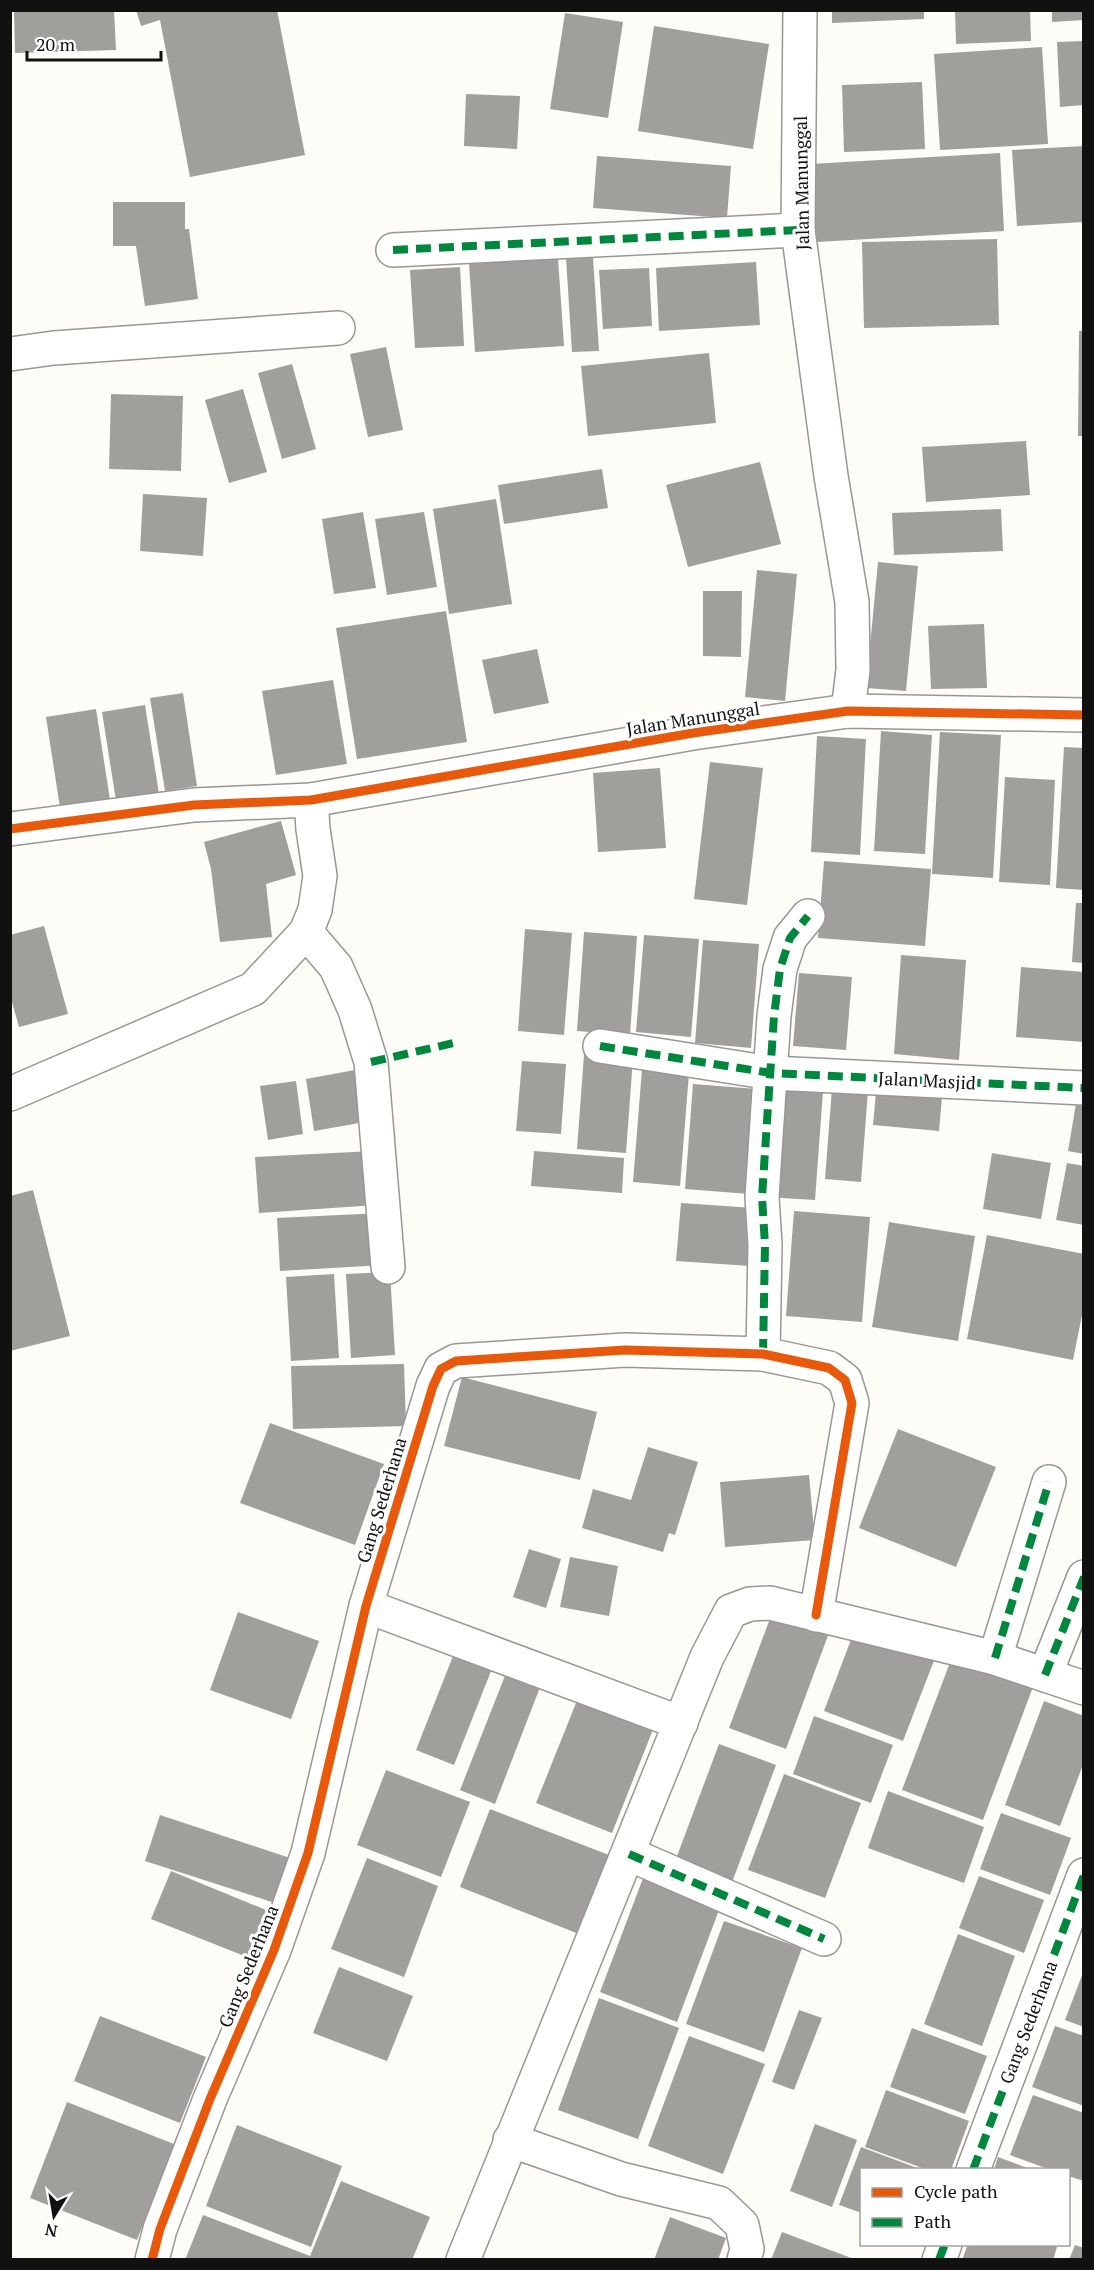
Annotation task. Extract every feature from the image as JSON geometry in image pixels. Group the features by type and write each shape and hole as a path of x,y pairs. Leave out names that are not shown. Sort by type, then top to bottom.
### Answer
{"street":[{"name":"Jalan Manunggal","path":"800,10 798,230 831,476 852,602 854,670 848,711"},
{"path":"393,250 798,230"},
{"path":"10,354 54,348 338,328"},
{"name":"Jalan Manunggal","path":"10,829 194,805 311,800 693,733 848,711 1083,715"},
{"path":"10,1094 253,989 306,932 315,910 320,876 311,800"},
{"path":"763,1354 765,1245 762,1197 774,1016 780,969 790,938 808,916"},
{"path":"306,932 336,967 355,1010 370,1062 388,1267"},
{"name":"Jalan Masjid","path":"600,1046 771,1073 1083,1088"},
{"name":"Gang Sederhana","path":"152,2259 160,2229 210,2099 274,1950 308,1852 366,1606 433,1386 441,1369 456,1361 625,1350 763,1354 829,1368 845,1380 852,1404 816,1615"},
{"path":"995,1658 1049,1482"},
{"path":"1045,1675 1083,1577"},
{"path":"463,2259 707,1657 731,1611 750,1604 770,1603 995,1658 1083,1688"},
{"path":"366,1606 681,1723"},
{"path":"629,1854 824,1939"},
{"name":"Gang Sederhana","path":"973,2168 1083,1875"},
{"path":"510,2140 621,2178 719,2203 742,2225 747,2249 744,2259"}],"building":[{"path":"14,10 114,10 116,50 15,53"},
{"path":"136,10 277,10 305,155 190,177 160,20 141,26"},
{"path":"832,10 924,10 924,19 832,23"},
{"path":"955,10 1030,10 1031,41 956,44"},
{"path":"1052,10 1084,10 1084,20 1052,22"},
{"path":"565,13 623,22 608,118 550,109"},
{"path":"654,26 769,44 753,149 638,131"},
{"path":"1084,41 1084,105 1060,107 1057,42"},
{"path":"1042,47 1048,144 940,150 934,54"},
{"path":"922,82 925,149 844,152 842,85"},
{"path":"466,94 520,96 517,149 464,146"},
{"path":"1084,146 1084,222 1017,226 1012,150"},
{"path":"1000,153 1004,231 817,242 811,164"},
{"path":"597,156 731,166 727,218 593,208"},
{"path":"113,202 185,202 185,229 189,229 198,299 145,306 136,246 113,246"},
{"path":"997,239 999,325 864,328 862,242"},
{"path":"593,257 599,351 572,352 566,258"},
{"path":"558,258 564,346 475,352 469,264"},
{"path":"756,262 760,325 659,331 656,268"},
{"path":"460,267 464,346 415,348 410,270"},
{"path":"649,268 652,326 603,329 599,270"},
{"path":"1079,331 1084,331 1084,436 1078,436"},
{"path":"386,347 403,430 368,437 350,354"},
{"path":"709,353 716,423 588,436 581,366"},
{"path":"292,364 316,449 282,459 258,373"},
{"path":"243,389 267,472 229,483 205,400"},
{"path":"111,394 183,396 181,471 109,469"},
{"path":"1026,441 1030,495 926,502 922,447"},
{"path":"760,462 781,544 688,567 666,485"},
{"path":"602,469 608,508 504,524 498,485"},
{"path":"143,494 207,498 203,556 140,551"},
{"path":"496,499 512,604 449,614 433,509"},
{"path":"1001,509 1003,551 894,555 892,513"},
{"path":"363,512 376,588 334,594 322,519"},
{"path":"424,512 437,587 387,595 375,519"},
{"path":"878,562 918,566 906,691 866,688"},
{"path":"757,570 797,574 785,701 745,697"},
{"path":"703,591 742,591 741,657 703,656"},
{"path":"446,611 467,742 357,759 336,628"},
{"path":"984,624 987,688 931,689 928,626"},
{"path":"537,649 549,703 494,714 482,660"},
{"path":"333,680 347,764 276,775 262,691"},
{"path":"183,693 197,786 165,791 150,698"},
{"path":"145,705 160,800 117,807 102,712"},
{"path":"96,709 110,800 60,808 46,717"},
{"path":"881,731 932,735 925,854 874,851"},
{"path":"940,732 1001,735 993,878 932,874"},
{"path":"817,736 866,739 860,855 811,852"},
{"path":"1064,747 1084,748 1084,890 1056,888"},
{"path":"710,762 763,768 747,905 694,899"},
{"path":"660,768 666,848 598,852 593,773"},
{"path":"1005,777 1055,780 1050,885 999,882"},
{"path":"281,821 296,875 266,884 272,937 220,942 211,869 204,842"},
{"path":"824,861 931,869 925,946 818,938"},
{"path":"1076,903 1084,903 1084,963 1072,962"},
{"path":"44,926 68,1014 19,1027 10,995 10,935"},
{"path":"525,929 572,933 564,1035 518,1031"},
{"path":"584,932 637,936 630,1035 577,1031"},
{"path":"644,935 699,939 691,1037 636,1032"},
{"path":"703,940 759,944 751,1048 695,1043"},
{"path":"901,955 966,960 959,1060 894,1054"},
{"path":"1021,967 1084,972 1084,1042 1016,1037"},
{"path":"799,973 852,977 846,1050 793,1046"},
{"path":"584,1055 633,1058 626,1153 577,1149"},
{"path":"522,1061 566,1064 561,1134 516,1131"},
{"path":"642,1069 689,1073 680,1186 633,1182"},
{"path":"355,1070 365,1122 314,1131 306,1079"},
{"path":"296,1081 303,1134 268,1140 260,1086"},
{"path":"693,1084 757,1089 749,1194 685,1189"},
{"path":"775,1087 823,1091 815,1200 766,1197"},
{"path":"832,1088 868,1091 861,1182 825,1179"},
{"path":"876,1092 942,1097 939,1131 873,1125"},
{"path":"1078,1092 1084,1093 1084,1154 1068,1151"},
{"path":"373,1151 376,1205 259,1213 255,1157"},
{"path":"534,1151 624,1158 622,1193 531,1186"},
{"path":"992,1153 1051,1163 1041,1219 983,1209"},
{"path":"1067,1163 1084,1166 1084,1225 1056,1220"},
{"path":"33,1190 70,1336 10,1351 10,1196"},
{"path":"681,1203 754,1208 750,1266 676,1261"},
{"path":"794,1211 870,1217 862,1322 786,1316"},
{"path":"381,1213 384,1265 280,1271 277,1218"},
{"path":"889,1222 975,1236 958,1341 872,1327"},
{"path":"987,1235 1084,1254 1084,1305 1073,1360 967,1339"},
{"path":"390,1272 395,1355 351,1358 346,1274"},
{"path":"334,1274 339,1358 291,1361 286,1277"},
{"path":"404,1364 406,1426 293,1429 291,1366"},
{"path":"462,1377 597,1412 580,1480 444,1446"},
{"path":"270,1423 384,1464 355,1545 240,1503"},
{"path":"898,1429 996,1467 956,1567 859,1528"},
{"path":"648,1447 698,1462 675,1535 669,1533 663,1552 582,1528 593,1489 631,1500"},
{"path":"809,1475 815,1540 725,1547 720,1482"},
{"path":"529,1549 561,1559 546,1608 513,1597"},
{"path":"570,1557 618,1566 609,1616 560,1607"},
{"path":"774,1608 830,1630 786,1749 729,1728"},
{"path":"238,1612 319,1641 291,1719 210,1690"},
{"path":"855,1629 935,1658 903,1741 824,1711"},
{"path":"455,1651 493,1666 454,1765 416,1750"},
{"path":"952,1657 1033,1687 983,1820 902,1790"},
{"path":"510,1663 544,1677 495,1804 460,1790"},
{"path":"578,1698 654,1727 612,1833 536,1803"},
{"path":"1044,1701 1084,1716 1084,1762 1060,1826 1005,1805"},
{"path":"814,1716 893,1745 871,1803 793,1774"},
{"path":"719,1744 776,1765 731,1885 674,1864"},
{"path":"386,1770 470,1802 441,1877 357,1845"},
{"path":"784,1774 861,1803 825,1898 748,1870"},
{"path":"888,1791 984,1827 964,1883 868,1848"},
{"path":"490,1809 609,1855 579,1934 460,1887"},
{"path":"1001,1813 1071,1838 1050,1895 980,1869"},
{"path":"160,1815 290,1858 275,1903 145,1861"},
{"path":"367,1858 438,1886 404,1977 331,1949"},
{"path":"171,1871 266,1910 247,1957 151,1919"},
{"path":"645,1873 722,1902 677,2022 600,1992"},
{"path":"979,1876 1044,1900 1024,1953 959,1928"},
{"path":"724,1921 802,1948 764,2052 686,2024"},
{"path":"958,1934 1015,1956 982,2046 924,2024"},
{"path":"339,1967 413,1996 387,2061 313,2033"},
{"path":"1084,1970 1084,2027 1065,2020"},
{"path":"599,1998 679,2028 638,2139 558,2110"},
{"path":"799,2010 822,2018 794,2090 772,2082"},
{"path":"100,2016 206,2057 180,2123 74,2081"},
{"path":"1055,2026 1084,2036 1084,2106 1032,2087"},
{"path":"912,2028 987,2056 965,2114 890,2087"},
{"path":"689,2036 765,2064 723,2174 648,2146"},
{"path":"886,2090 969,2121 952,2168 923,2168 865,2147"},
{"path":"1033,2095 1084,2113 1084,2181 1070,2177 1070,2168 1046,2168 1010,2155"},
{"path":"67,2102 174,2144 137,2240 30,2198"},
{"path":"815,2124 857,2140 832,2207 790,2191"},
{"path":"237,2125 342,2166 311,2247 206,2206"},
{"path":"861,2147 917,2168 860,2168 860,2212 839,2205"},
{"path":"998,2157 1027,2168 995,2168"},
{"path":"341,2181 430,2217 412,2260 185,2260 203,2215 310,2256"},
{"path":"670,2217 726,2238 718,2260 654,2260"},
{"path":"782,2232 854,2259 854,2260 771,2260"},
{"path":"1075,2245 1084,2248 1084,2260 1069,2260"},
{"path":"967,2246 1057,2247 1053,2260 962,2260"}],"marked path":[{"path":"393,250 798,230"},
{"path":"763,1354 765,1245 762,1197 774,1016 780,969 790,938 808,916"},
{"path":"371,1062 458,1042"},
{"path":"600,1046 771,1073 1084,1088"},
{"path":"995,1658 1049,1482"},
{"path":"1045,1675 1084,1577"},
{"path":"629,1854 824,1939"},
{"path":"974,2168 1084,1875"},
{"path":"939,2260 944,2246"}],"cycle path":[{"path":"10,829 194,805 311,800 693,733 848,711 1084,715"},
{"path":"152,2260 160,2229 210,2099 274,1950 308,1853 366,1606 433,1386 441,1369 456,1361 625,1350 763,1354 829,1368 845,1380 852,1403 816,1615"}]}
